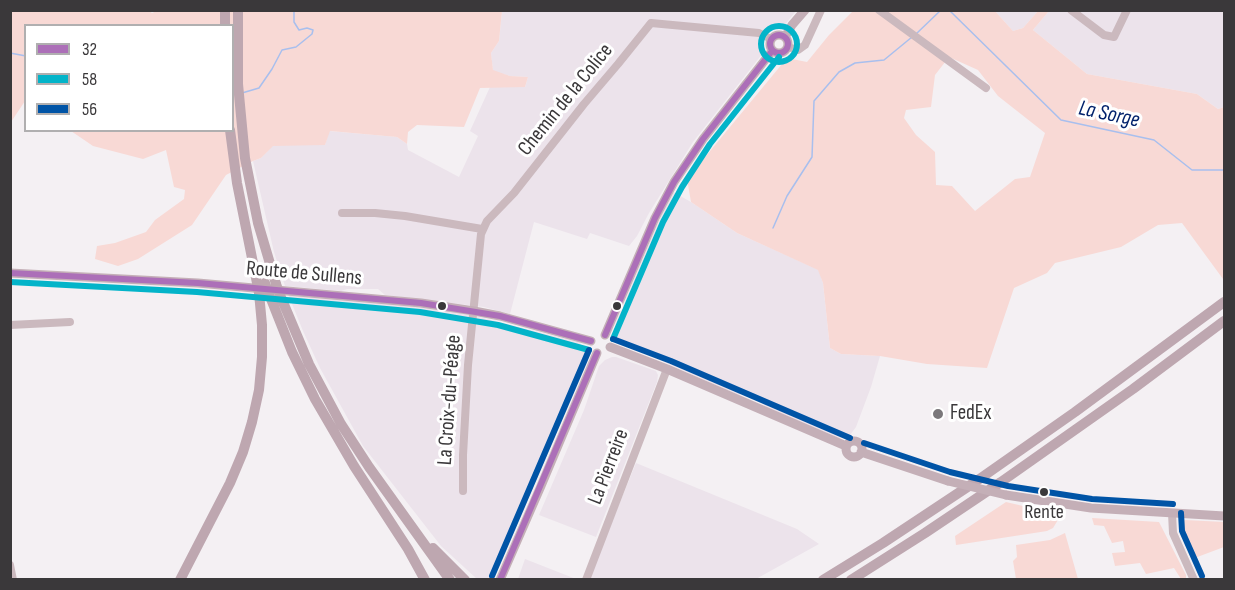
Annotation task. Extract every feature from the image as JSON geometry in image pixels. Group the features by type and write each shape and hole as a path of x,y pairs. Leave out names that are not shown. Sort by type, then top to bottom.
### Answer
{"highway":[{"path":"180,579 243,453 259,390 262,325 268,289 245,158 238,84 238,10"},
{"path":"230,132 234,166 246,226 292,352 315,399 354,466 425,579"},
{"path":"268,289 324,394 359,453 450,579"},
{"path":"823,579 892,537 985,475 1224,302"},
{"path":"851,579 994,486 1133,389 1224,321"},
{"path":"397,507 437,552 465,579"}],"main road":[{"path":"785,37 805,10"},
{"path":"779,34 785,37 788,47 781,53 772,51 771,39 779,34"},
{"path":"605,334 655,218 674,183 697,148 772,51"},
{"name":"Route de Sullens","path":"10,273 198,283 397,300 474,310 591,341"},
{"path":"605,334 610,340 610,347 605,353 597,353 592,349 591,341 595,335 605,334"},
{"path":"610,347 846,446 852,441 857,441 862,447 861,452 948,482 1006,495 1091,508 1224,516"},
{"path":"500,579 597,353"}],"street":[{"path":"788,47 798,50 805,45 821,10"},
{"path":"879,10 986,88"},
{"path":"1071,10 1104,35 1114,37 1126,10"},
{"name":"Chemin de la Colice","path":"482,229 514,193 651,23 759,33 771,39"},
{"path":"952,63 953,74"},
{"path":"342,213 381,213 482,229 474,310"},
{"name":"La Croix-du-Péage","path":"463,491 468,365 474,310"},
{"path":"10,325 70,322"},
{"name":"La Pierreire","path":"586,579 667,369"},
{"path":"1172,513 1173,533 1194,579"},
{"path":"10,565 13,579"}],"shaded area":[{"path":"148,10 152,13 159,10 502,11 499,41 491,53 493,70 510,76 528,77 525,87 480,88 464,127 417,125 408,132 407,144 397,137 330,131 325,145 273,146 261,158 226,175 192,225 138,259 118,266 95,259 97,246 115,243 146,232 155,220 184,199 185,190 174,187 166,150 143,159 93,146 72,132 234,132 234,24 24,24 24,102 11,122 11,11"},
{"path":"583,10 796,11 783,27 767,28 760,38 764,48 763,53 693,142 629,246 590,233 587,239 534,222 510,314 484,307 385,295 378,289 341,291 285,286 274,252 253,161 261,158 273,145 325,145 329,131 397,137 407,144 408,150 459,177 478,136 470,131 490,87 525,87 528,77 510,76 493,71 491,53 499,41 502,11 582,12"},
{"path":"853,11 995,11 1013,31 1023,28 1038,11 1049,11 1033,30 1087,74 1197,94 1218,109 1224,107 1224,278 1182,223 1158,225 1121,247 1055,263 1047,273 1014,288 987,368 841,354 830,348 823,283 818,270 737,233 691,202 687,179 787,58 807,62","holes":["949,57 978,70 998,96 1045,133 1030,177 1015,179 975,211 952,186 936,185 935,152 916,135 904,118 906,110 931,107 935,75"]},
{"path":"995,11 1038,11 1023,28 1013,31"},
{"path":"1049,11 1224,11 1224,107 1218,109 1197,94 1087,74 1033,30"},
{"path":"673,192 737,233 819,270 823,283 830,348 841,354 880,356 856,427 850,435 835,438 770,410 759,401 742,394 738,395 653,357 653,354 617,338 615,335 617,326 615,325"},
{"path":"288,294 375,301 459,312 578,342 584,347 588,353 588,361 493,579 477,579 441,546 363,446 320,368"},
{"path":"612,357 656,371 658,375 596,537 539,515 584,410 599,366"},
{"path":"636,463 797,529 819,544 756,579 588,580"},
{"path":"1006,502 1061,515 1053,528 1047,531 956,545 955,536"},
{"path":"1092,518 1159,522 1186,579 1181,579 1174,568 1146,574 1140,563 1115,566 1112,553 1125,552 1123,541 1112,543 1104,526 1094,525"},
{"path":"1185,520 1224,522 1224,547 1192,559 1179,530"},
{"path":"1065,533 1078,579 1016,579 1013,561 1017,557 1016,545 1050,540"},
{"path":"525,559 576,579 518,579"}],"waterway":[{"name":"La Sorge","path":"242,93 259,88 282,50 296,47 312,34 313,30 307,28 299,30 294,22 295,10"},
{"path":"916,34 941,10"},
{"name":"La Sorge","path":"949,10 1061,120 1154,140 1192,170 1224,170"},
{"path":"773,228 787,196 812,157 814,101 839,72 855,63 884,60 912,37"},
{"name":"La Sorge","path":"10,53 24,56"}],"transit line":[{"name":"58","path":"779,26 792,31 797,44 792,57 779,62 766,57 761,44 766,31 779,26"},
{"name":"32","path":"775,35 783,35 788,40 788,44 786,51 775,53 770,48 770,40 775,35"},
{"name":"32","path":"605,335 655,218 674,182 703,139 772,51"},
{"name":"58","path":"613,339 663,222 682,187 710,144 779,57"},
{"name":"32","path":"10,273 198,283 421,303 500,316 591,341"},
{"name":"58","path":"10,282 197,292 420,312 498,325 589,350"},
{"name":"56","path":"613,339 671,361 850,438"},
{"name":"56","path":"492,576 589,350"},
{"name":"32","path":"500,580 597,353"},
{"name":"56","path":"864,443 950,472 1008,486 1092,499 1173,504"},
{"name":"56","path":"1181,513 1182,531 1202,576"}],"place":[{"name":"FedEx","path":"938,414"},
{"name":"Rente","path":"1044,492"}]}
